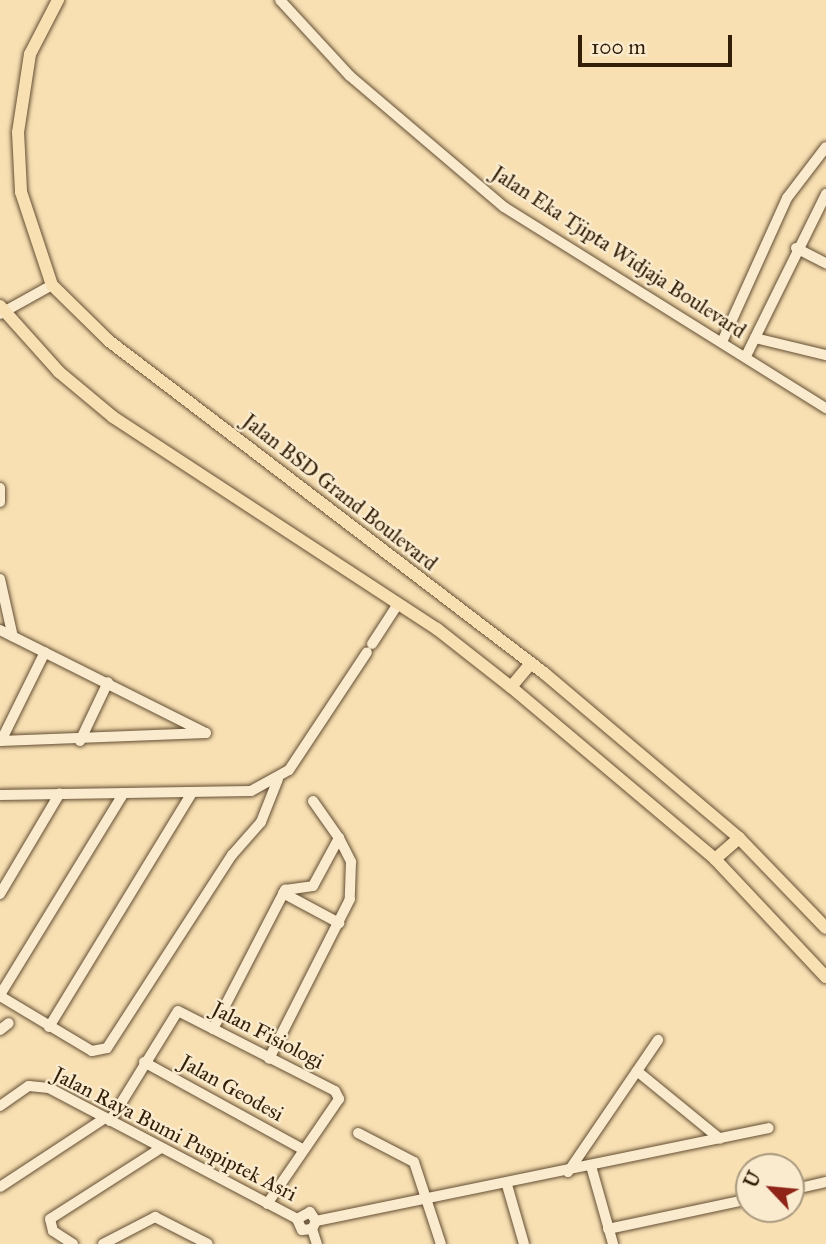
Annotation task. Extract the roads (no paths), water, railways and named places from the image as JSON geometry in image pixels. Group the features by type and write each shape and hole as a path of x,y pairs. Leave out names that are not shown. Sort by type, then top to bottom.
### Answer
{"main road":[{"name":"Jalan BSD Grand Boulevard","path":"58,0 26,67 18,132 21,192 52,285 109,341 531,663 739,838 826,928"},
{"path":"1,311 113,417 398,604 511,687 715,859 826,977"},
{"path":"511,687 531,663"},
{"path":"715,859 739,838"}],"street":[{"name":"Jalan Eka Tjipta Widjaja Boulevard","path":"280,0 350,76 504,207 826,408"},
{"path":"722,342 786,198 826,147"},
{"path":"746,356 796,248 826,194"},
{"path":"796,248 826,263"},
{"path":"1,311 52,285"},
{"path":"755,338 826,355"},
{"path":"0,488 0,502"},
{"path":"0,579 13,636"},
{"path":"124,793 0,996 92,1051 107,1048 232,855 261,822 278,779 398,604"},
{"path":"0,630 108,682 206,733 80,741 0,741 45,652"},
{"path":"80,741 108,682"},
{"path":"0,795 242,793 278,779"},
{"path":"0,894 60,793"},
{"path":"50,1027 192,793"},
{"path":"269,1059 339,923 354,886 351,862 339,838 313,801"},
{"path":"213,1029 283,893 288,886 313,886 339,838"},
{"path":"283,893 339,923"},
{"name":"Jalan Fisiologi","path":"107,1120 174,1012 213,1029 339,1096 267,1204"},
{"path":"568,1171 658,1040"},
{"name":"Jalan Geodesi","path":"144,1062 302,1149"},
{"path":"637,1071 720,1139"},
{"name":"Jalan Raya Bumi Puspiptek Asri","path":"0,1106 39,1085 297,1219 302,1230 428,1198 508,1185 769,1128"},
{"path":"0,1187 107,1120"},
{"path":"358,1133 411,1159 428,1198 441,1244"},
{"path":"73,1244 53,1231 50,1219 161,1148"},
{"path":"591,1166 613,1244"},
{"path":"805,1187 826,1182"},
{"path":"508,1185 524,1244"},
{"path":"608,1228 735,1202"},
{"path":"103,1244 159,1217 208,1244"},
{"path":"314,1225 317,1244"}]}
